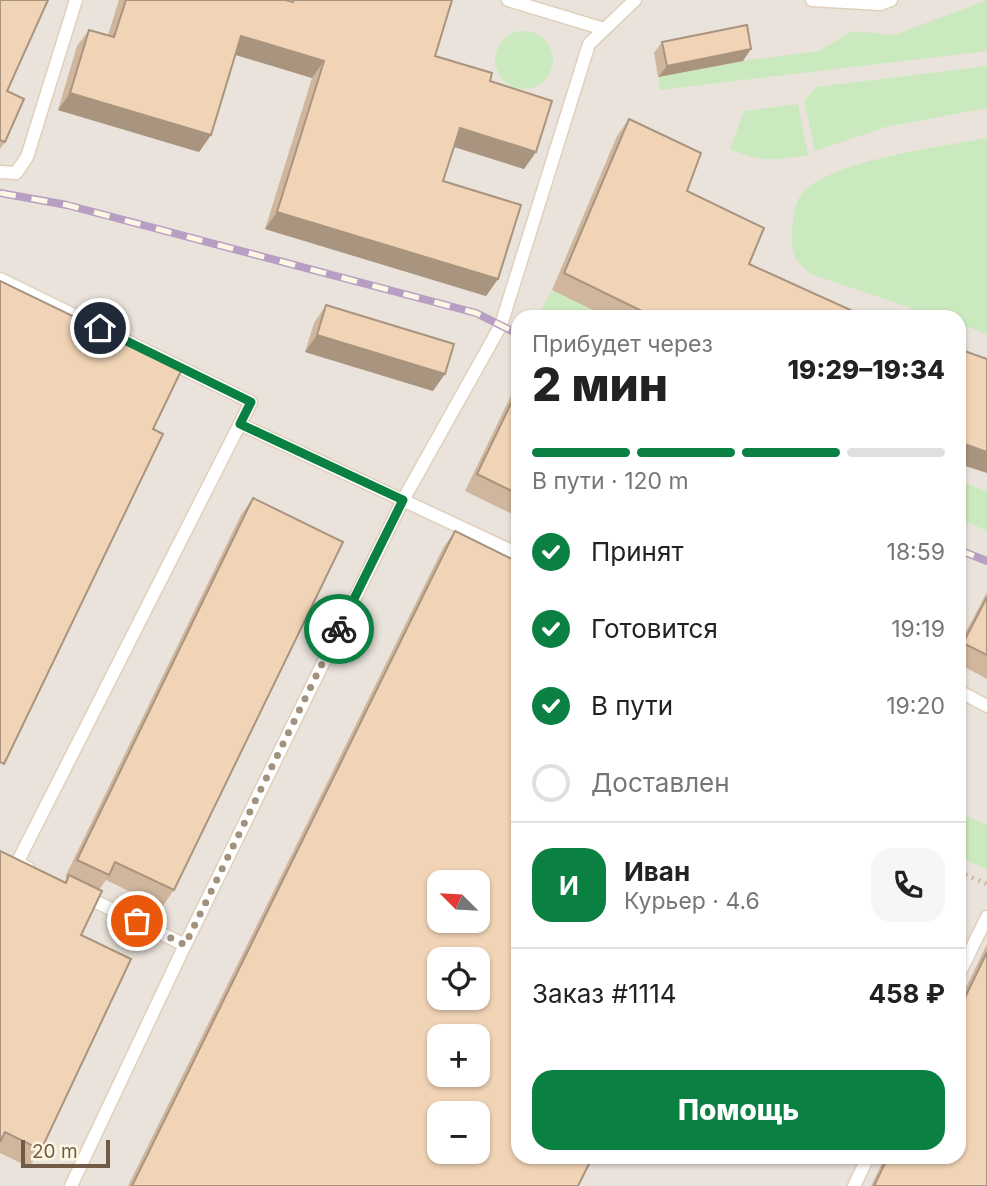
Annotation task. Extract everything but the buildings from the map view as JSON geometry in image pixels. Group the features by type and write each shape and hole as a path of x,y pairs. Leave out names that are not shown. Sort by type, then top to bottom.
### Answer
{"lane":[{"path":"0,172 16,173 27,157 76,0"},
{"path":"508,0 604,29"},
{"path":"71,1186 185,945 403,500 501,325 589,44 635,0"},
{"path":"812,0 880,4 891,0"},
{"path":"0,279 251,402 13,861 41,874"},
{"path":"240,424 511,551"},
{"path":"966,695 987,706"},
{"path":"65,886 185,945"},
{"path":"966,960 987,917"},
{"path":"854,1186 865,1164"}],"path":[{"path":"966,875 987,884"}],"shaded area":[{"path":"0,0 987,0 987,1186 0,1186"}],"green space":[{"path":"987,0 987,51 660,90 658,77 743,61 818,51 853,31 894,35"},
{"path":"518,31 530,31 545,39 553,54 553,66 545,81 530,89 518,89 503,81 495,66 495,54 503,39"},
{"path":"987,66 987,108 886,127 815,151 804,101 816,87"},
{"path":"798,104 808,155 768,159 751,157 730,149 744,111"},
{"path":"987,138 987,334 966,326 966,310 916,310 814,275 795,257 792,245 794,214 799,198 811,185 856,165"},
{"path":"552,290 593,310 541,310"},
{"path":"966,484 987,491 987,531 966,522"},
{"path":"966,816 987,825 987,869 966,860"}],"railway":[{"path":"0,193 67,205 476,313 511,330"},
{"path":"966,553 987,561"}],"way so far":[{"path":"137,921 185,945 339,629"}],"route":[{"path":"100,328 251,402 240,424 403,500 339,629"}]}
